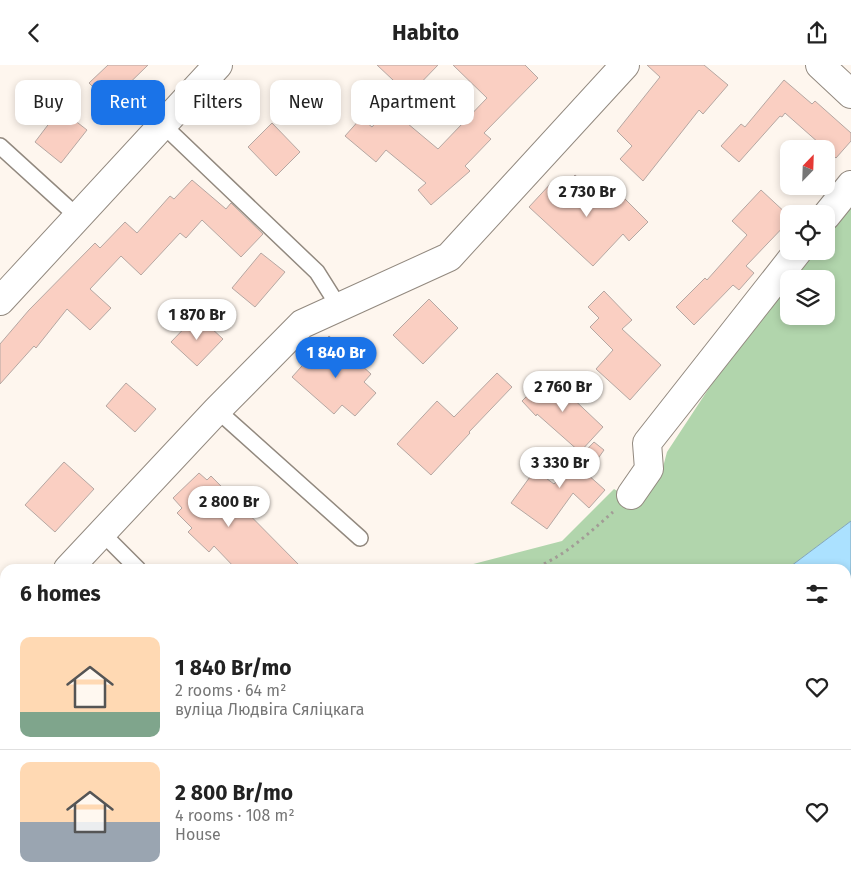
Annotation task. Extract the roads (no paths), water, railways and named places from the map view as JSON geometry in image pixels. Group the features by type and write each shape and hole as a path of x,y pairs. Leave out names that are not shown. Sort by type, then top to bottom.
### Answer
{"street":[{"path":"165,123 218,65"},
{"path":"73,564 217,410 302,324 449,257 625,65"},
{"path":"820,65 851,94"},
{"path":"0,301 163,125"},
{"path":"835,205 851,185"},
{"path":"631,495 649,469 647,443 791,260"}],"lane":[{"path":"163,125 316,272 339,307"},
{"path":"0,146 78,217"},
{"path":"217,410 360,537"},
{"path":"102,533 133,564"}],"water":[{"path":"851,521 851,564 794,564"}]}
